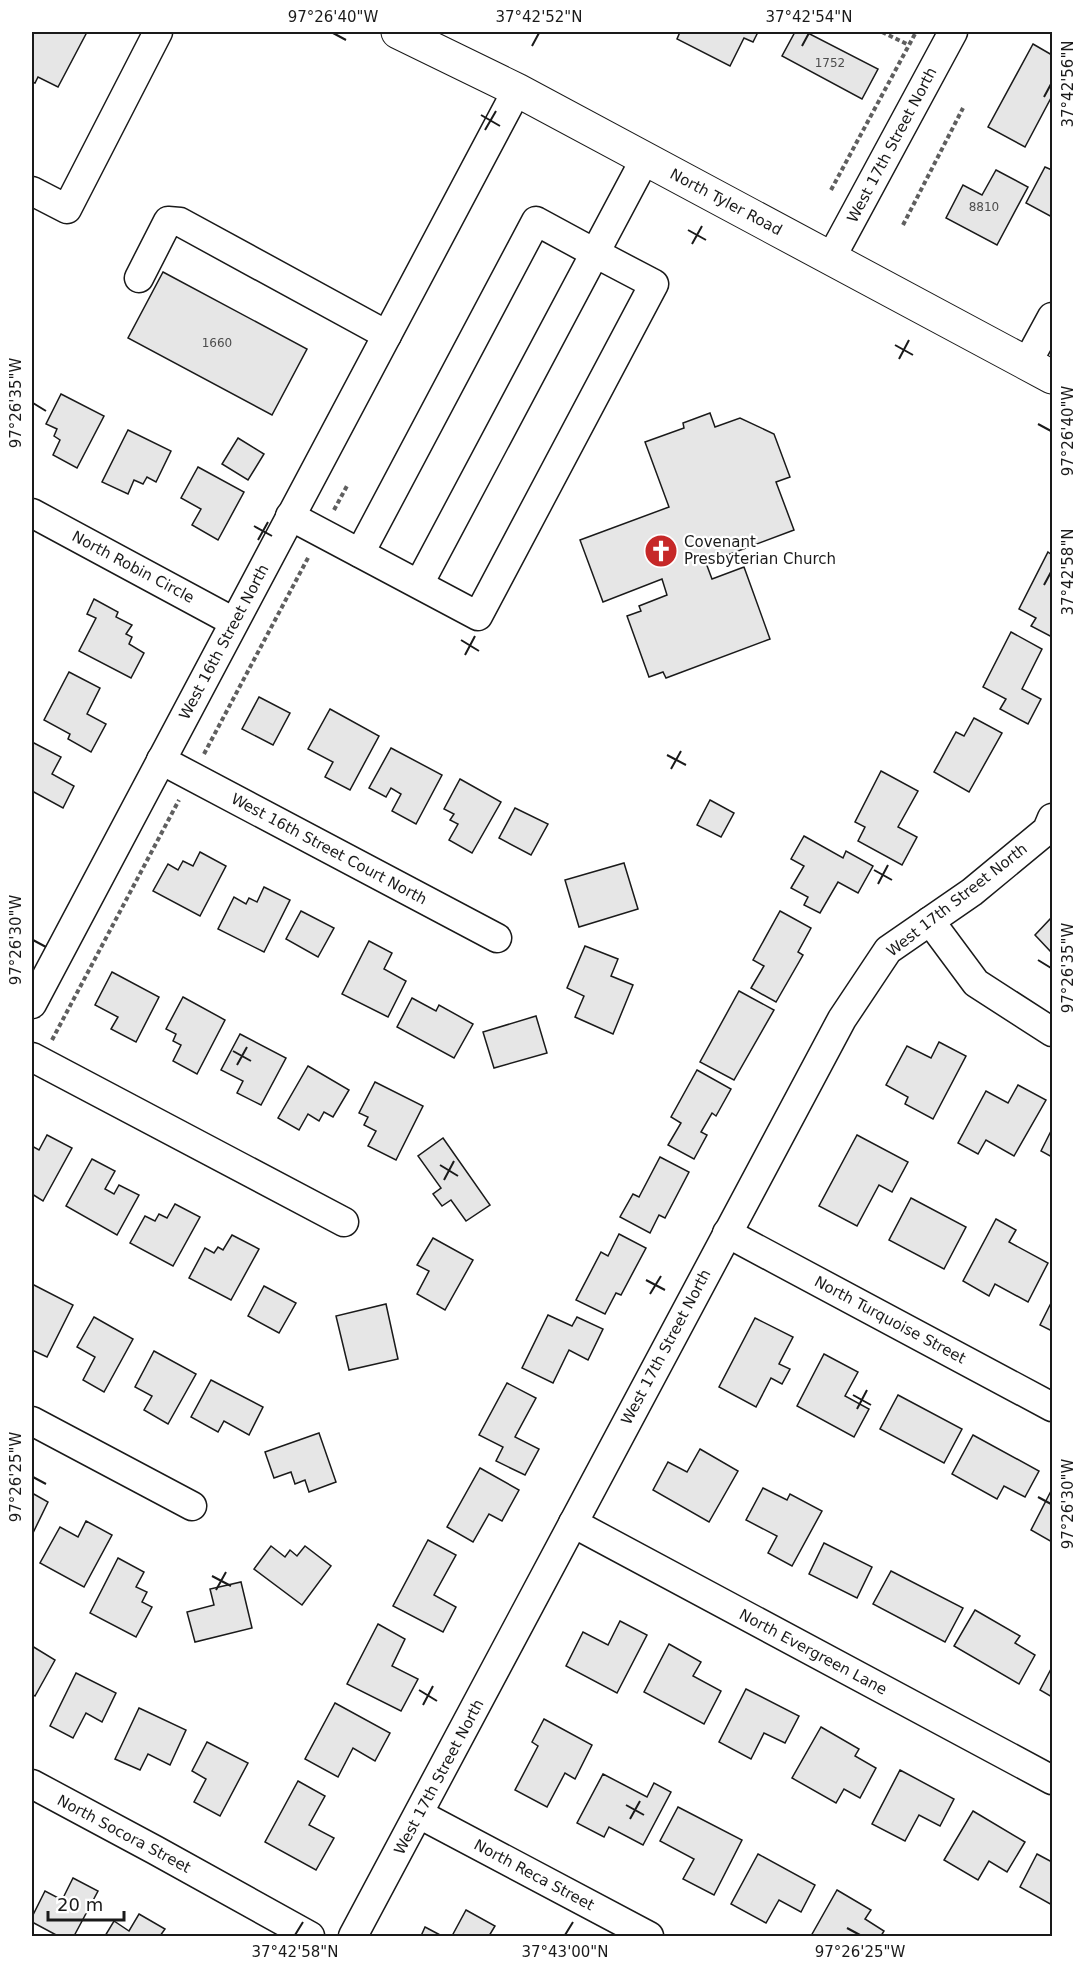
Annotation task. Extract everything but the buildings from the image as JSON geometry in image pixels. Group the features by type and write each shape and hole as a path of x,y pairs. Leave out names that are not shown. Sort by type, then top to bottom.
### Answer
{"main road":[{"name":"North Tyler Road","path":"398,32 517,90 1040,370"}],"street":[{"path":"32,191 67,209 158,32"},
{"name":"West 17th Street North","path":"831,258 953,32"},
{"name":"West 16th Street North","path":"32,1004 517,90"},
{"path":"419,584 645,159"},
{"path":"139,278 168,221 180,222 387,335"},
{"path":"290,516 478,616 654,284 536,221 360,553"},
{"path":"1040,370 1053,317"},
{"name":"North Robin Circle","path":"32,513 234,622"},
{"name":"West 16th Street Court North","path":"161,760 497,938"},
{"name":"West 17th Street North","path":"353,1936 842,1019 888,950 972,892 1047,830 1053,818"},
{"path":"930,921 976,983 1053,1032"},
{"path":"32,1057 344,1222"},
{"name":"North Turquoise Street","path":"727,1233 1053,1407"},
{"path":"32,1421 192,1506"},
{"name":"North Evergreen Lane","path":"573,1524 1053,1780"},
{"name":"North Socora Street","path":"32,1784 310,1936"},
{"name":"North Reca Street","path":"419,1814 649,1936"}],"path":[{"path":"882,32 909,45"},
{"path":"831,190 916,32"},
{"path":"903,225 963,108"}],"place":[{"name":"Covenant Presbyterian Church","path":"661,551"}]}
